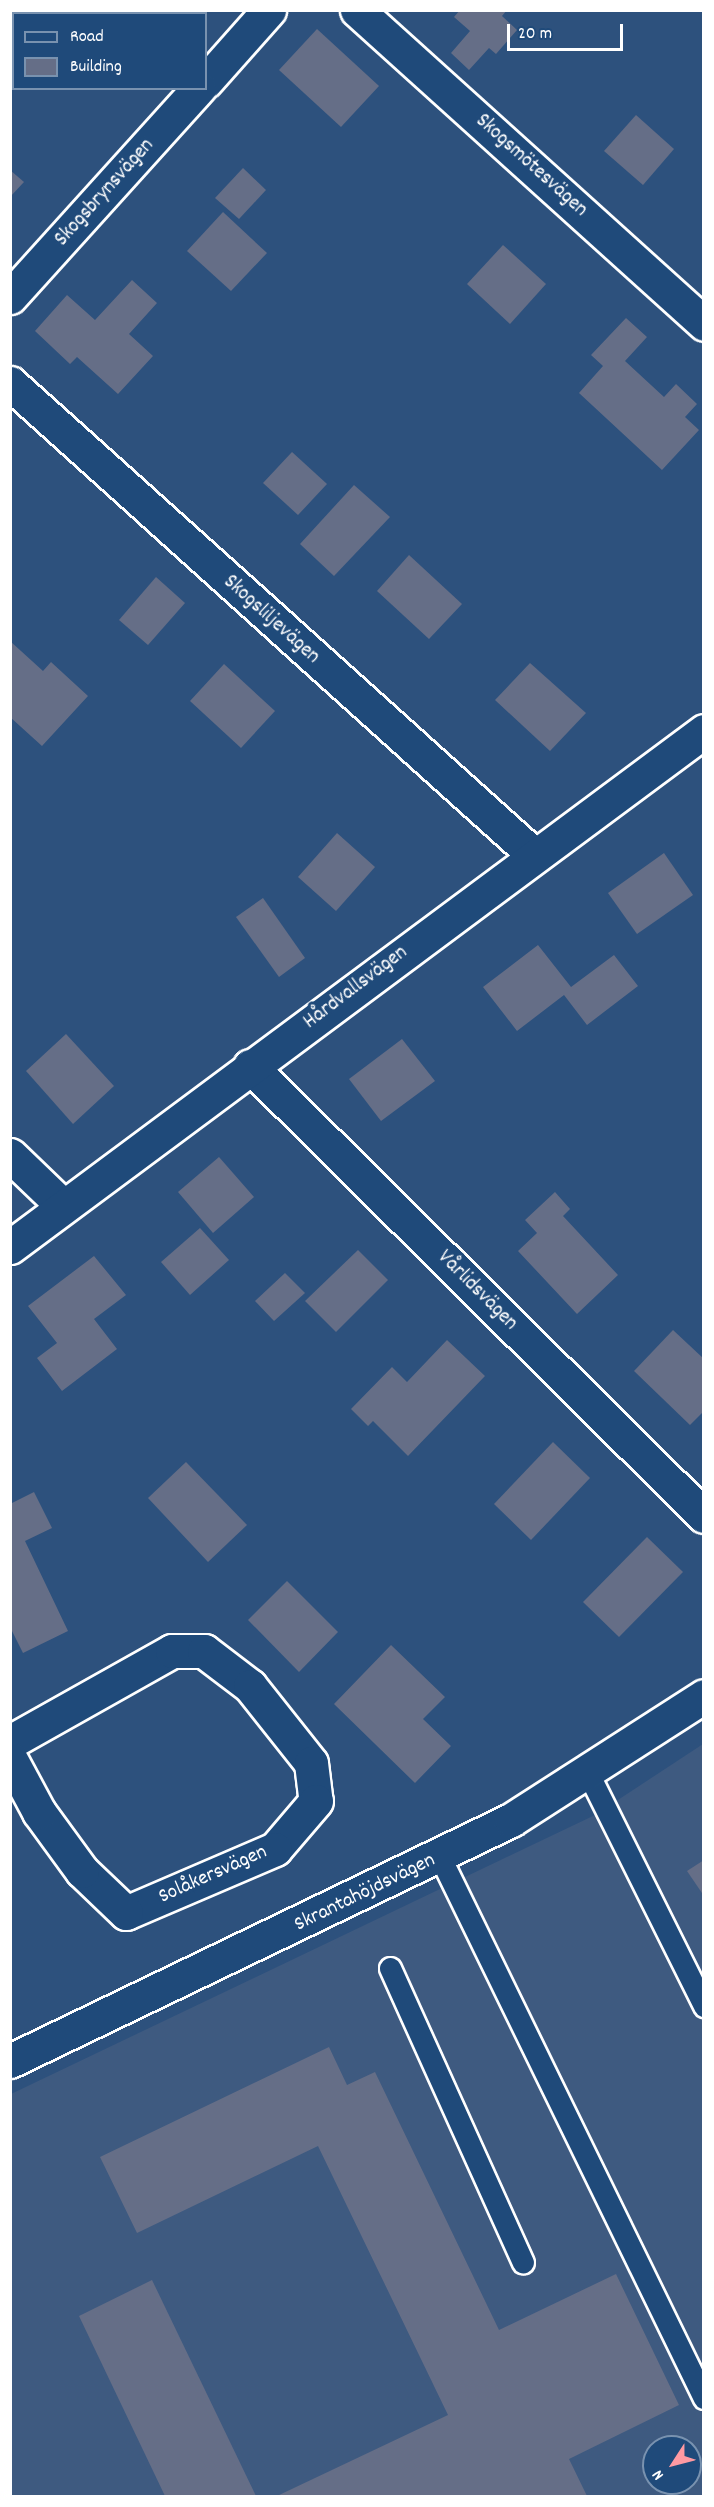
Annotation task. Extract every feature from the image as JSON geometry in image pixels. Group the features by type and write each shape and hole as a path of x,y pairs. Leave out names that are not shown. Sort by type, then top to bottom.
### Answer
{"street":[{"path":"207,80 269,10"},
{"name":"Skogsmötesvägen","path":"357,10 704,324"},
{"name":"Skogsbrynsvägen","path":"10,297 197,90"},
{"name":"Skogsliljevägen","path":"10,383 534,855"},
{"name":"Hårdvallsvägen","path":"10,1247 62,1205 704,731"},
{"name":"Vårlidsvägen","path":"250,1066 704,1516"},
{"path":"10,1155 62,1205"},
{"name":"Solåkersvägen","path":"10,1742 172,1651 204,1651 250,1686 311,1763 316,1801 275,1849 126,1913 82,1871 39,1812 10,1758"},
{"name":"Skrantahöjdsvägen","path":"10,2061 440,1857 511,1820 704,1696"}],"lane":[{"path":"587,1772 704,2006"},
{"path":"440,1857 704,2398"},
{"path":"390,1968 524,2262"}],"shaded area":[{"path":"703,1744 703,2496 11,2496 11,2094 595,1815"}],"building":[{"path":"89,10 179,10 178,12"},
{"path":"460,10 507,10 502,16 517,30 496,54 489,48 469,70 451,53 470,31 454,17"},
{"path":"317,29 379,86 341,127 279,70"},
{"path":"636,115 674,149 643,185 604,151"},
{"path":"243,168 266,190 239,219 215,198"},
{"path":"10,170 24,182 10,197"},
{"path":"223,212 267,253 231,291 187,251"},
{"path":"503,245 546,284 510,324 467,284"},
{"path":"132,280 157,303 129,334 153,356 118,394 77,357 70,364 35,331 67,295 95,320"},
{"path":"626,318 647,337 625,361 664,397 676,384 697,404 685,417 699,430 662,470 579,393 603,366 591,355"},
{"path":"292,452 327,484 298,515 263,483"},
{"path":"354,485 390,517 334,576 300,544"},
{"path":"409,555 462,604 429,639 377,591"},
{"path":"156,577 185,603 148,645 119,620"},
{"path":"10,641 43,671 51,662 88,696 42,746 10,717"},
{"path":"530,663 586,713 550,751 495,700"},
{"path":"224,664 275,711 241,748 190,701"},
{"path":"337,833 375,867 336,911 298,877"},
{"path":"664,853 693,895 637,934 608,893"},
{"path":"263,898 305,958 279,977 236,917"},
{"path":"538,945 571,987 614,955 638,986 587,1025 564,995 517,1031 483,987"},
{"path":"66,1034 114,1086 73,1124 26,1071"},
{"path":"402,1039 435,1081 381,1121 349,1079"},
{"path":"219,1157 254,1197 213,1233 178,1192"},
{"path":"555,1192 570,1209 563,1216 618,1275 577,1314 518,1251 537,1233 525,1220"},
{"path":"200,1228 229,1260 190,1295 161,1262"},
{"path":"358,1250 388,1280 336,1332 305,1301"},
{"path":"94,1256 126,1295 94,1319 117,1349 62,1391 37,1358 57,1343 28,1306"},
{"path":"285,1273 305,1293 274,1321 255,1301"},
{"path":"673,1330 704,1359 704,1411 690,1425 634,1371"},
{"path":"447,1340 485,1376 408,1456 373,1421 368,1426 351,1409 392,1367 407,1382"},
{"path":"553,1442 590,1478 531,1540 494,1504"},
{"path":"186,1462 247,1525 208,1562 148,1498"},
{"path":"34,1492 52,1528 25,1541 68,1631 23,1653 10,1627 10,1504"},
{"path":"647,1537 683,1572 619,1637 583,1602"},
{"path":"287,1581 338,1632 299,1672 248,1620"},
{"path":"391,1645 445,1697 423,1719 451,1746 415,1783 334,1704"},
{"path":"704,1860 704,1896 687,1871"},
{"path":"329,2047 347,2085 375,2072 499,2330 616,2274 679,2405 569,2459 587,2496 277,2496 448,2415 318,2146 137,2233 100,2157"},
{"path":"152,2280 256,2496 165,2496 79,2316"}]}
